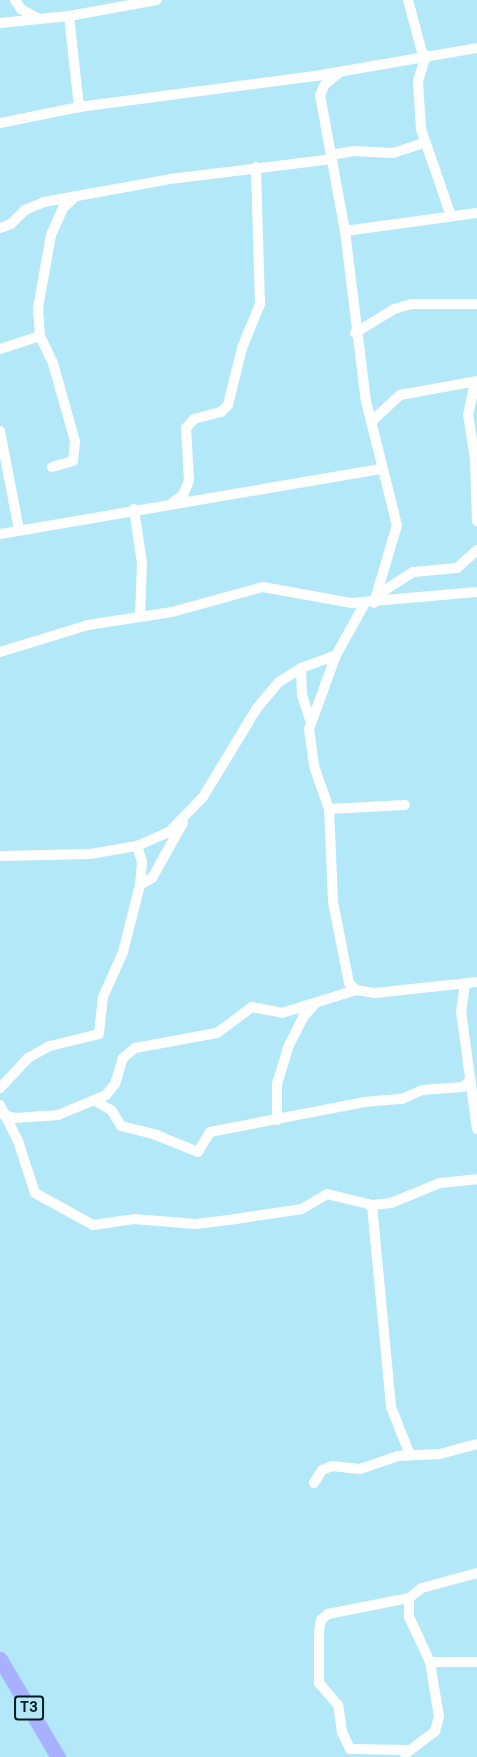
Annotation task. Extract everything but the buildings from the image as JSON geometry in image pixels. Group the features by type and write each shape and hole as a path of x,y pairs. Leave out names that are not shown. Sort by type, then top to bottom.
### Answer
{"highway":[{"name":"T3","path":"0,1659 58,1757"}],"street":[{"path":"40,19 21,9 13,0 3,23 69,16 157,0"},
{"path":"408,0 425,55 418,82 424,143 450,216"},
{"path":"69,16 79,107"},
{"path":"0,123 79,107 340,72 425,55 477,48"},
{"path":"310,720 336,655 372,601 397,525 391,495 380,470 355,333 345,231 320,95 325,84 340,72"},
{"path":"0,228 34,205 256,167 332,157 354,151 393,153 424,143"},
{"path":"173,502 183,495 189,481 186,428 194,419 221,412 228,405 242,348 260,304 256,167"},
{"path":"52,467 73,461 75,441 53,363 40,336 39,296 51,235 63,208 76,197"},
{"path":"345,231 477,213"},
{"path":"355,333 394,309 411,304 432,301 477,304"},
{"path":"0,349 40,336"},
{"path":"371,422 400,395 476,382 468,414 476,465 477,521"},
{"path":"0,431 19,530"},
{"path":"0,534 173,502 353,477 380,470"},
{"path":"134,509 142,563 141,616"},
{"path":"372,601 413,572 457,568 477,550"},
{"path":"0,652 88,625 200,606 263,587 319,599 372,601 477,592"},
{"path":"140,885 152,878 184,820 203,797 257,708 279,682 301,668 336,655"},
{"path":"301,668 302,695 310,720 314,766 329,809 333,902 349,983 356,990"},
{"path":"329,809 405,804"},
{"path":"0,856 61,856 137,846 159,838 184,820"},
{"path":"0,1088 28,1058 50,1046 99,1035 103,998 123,952 140,885 142,862 137,846"},
{"path":"2,1110 15,1118 58,1115 94,1101 112,1089 123,1058 135,1048 217,1033 252,1007 276,1013 316,1004 356,990 375,993 477,982"},
{"path":"465,984 461,1011 477,1129"},
{"path":"277,1120 277,1084 288,1047 303,1017 316,1004"},
{"path":"94,1101 112,1111 121,1126 156,1135 198,1152 210,1132 364,1102 402,1099 422,1090 463,1087 470,1080"},
{"path":"2,1110 23,1155 34,1193 83,1221 100,1225 159,1219 196,1224 302,1209 327,1194 372,1205 402,1200 440,1183 477,1179"},
{"path":"372,1205 391,1407 410,1455"},
{"path":"314,1483 322,1470 332,1466 360,1469 410,1455 446,1452 477,1444"},
{"path":"409,1598 409,1617 430,1662 438,1726 406,1754 350,1749 342,1732 338,1705 319,1683 321,1620 328,1614 409,1598 422,1588 477,1573"},
{"path":"430,1662 477,1662"}]}
